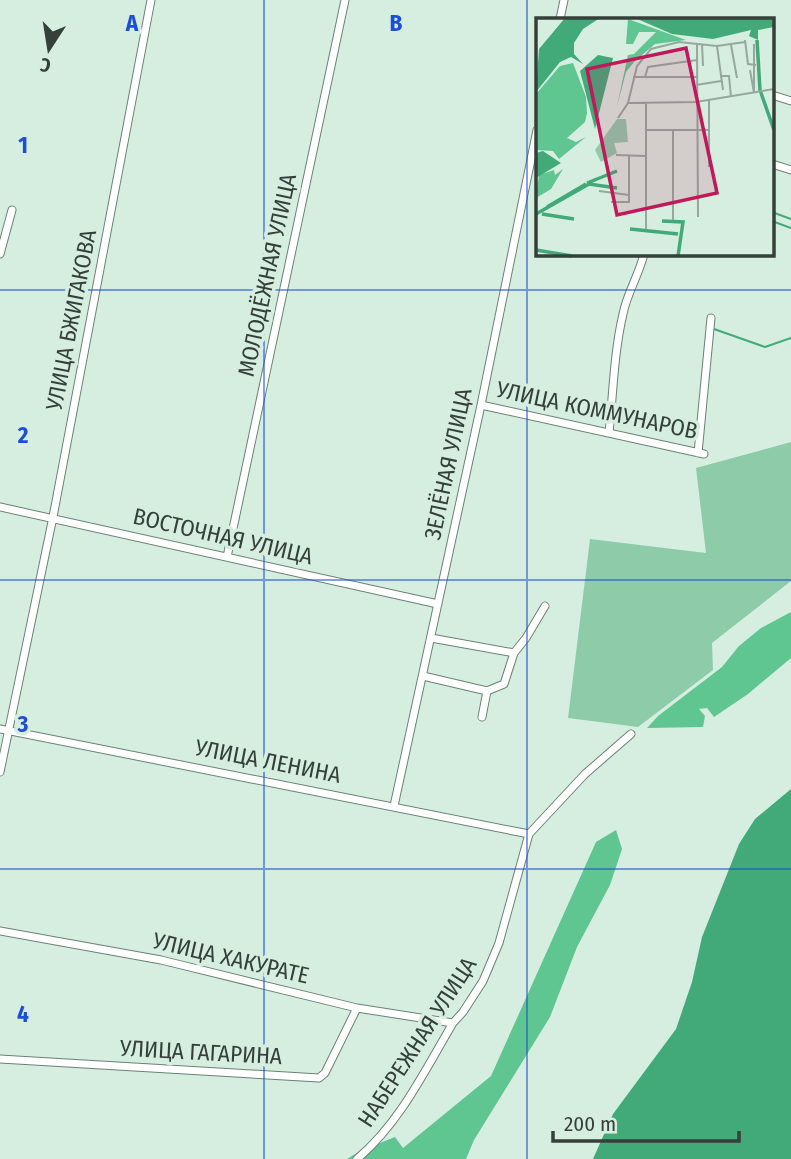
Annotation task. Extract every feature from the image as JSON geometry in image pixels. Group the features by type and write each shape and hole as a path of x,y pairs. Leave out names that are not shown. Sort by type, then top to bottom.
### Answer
{"street":[{"name":"УЛИЦА БЖИГАКОВА","path":"0,772 53,517 151,0"},
{"name":"МОЛОДЁЖНАЯ УЛИЦА","path":"226,557 345,0"},
{"path":"560,18 564,0"},
{"path":"774,96 791,101"},
{"name":"ЗЕЛЁНАЯ УЛИЦА","path":"394,806 481,405 536,135"},
{"path":"774,165 791,170"},
{"path":"0,254 12,211"},
{"path":"609,433 622,316 644,256"},
{"name":"УЛИЦА КОММУНАРОВ","path":"481,405 701,453 711,318"},
{"name":"ВОСТОЧНАЯ УЛИЦА","path":"0,507 438,604"},
{"path":"423,676 487,691 504,684 514,653 545,606"},
{"path":"431,638 514,653"},
{"path":"482,717 487,691"},
{"name":"УЛИЦА ЛЕНИНА","path":"0,729 529,834"},
{"name":"НАБЕРЕЖНАЯ УЛИЦА","path":"357,1159 372,1147 402,1108 453,1023 483,981 499,943 529,834 585,774 631,734"},
{"name":"УЛИЦА ХАКУРАТЕ","path":"0,931 161,960 357,1008 453,1023"},
{"name":"УЛИЦА ГАГАРИНА","path":"0,1059 319,1078 326,1073 357,1008"}],"shaded area":[{"path":"791,442 791,581 712,643 713,670 638,727 568,718 590,539 706,553 696,468"},
{"path":"791,612 791,658 748,694 714,717 707,708 699,709 705,716 703,727 647,728 658,716 722,667 739,646 761,628"},
{"path":"791,789 791,1159 593,1159 613,1114 676,1029 692,982 702,937 739,844 755,819"},
{"path":"616,830 622,849 610,885 577,947 550,1017 474,1140 466,1159 347,1159 395,1137 403,1148 491,1076 596,842"}],"waterway":[{"path":"774,213 791,219"},
{"path":"774,222 791,228"},
{"path":"714,329 765,347 791,338"}]}
